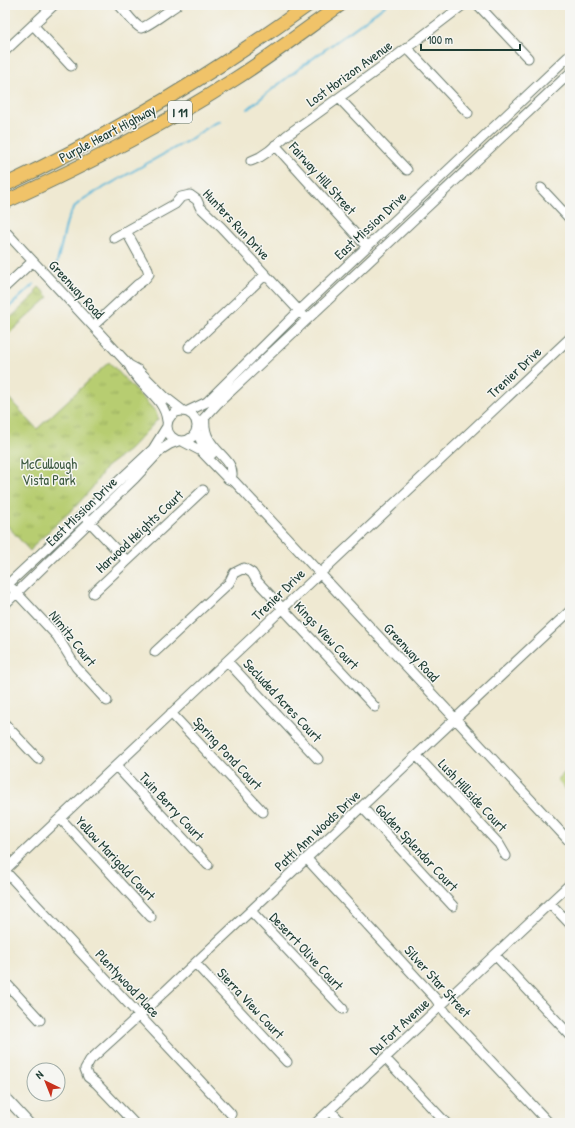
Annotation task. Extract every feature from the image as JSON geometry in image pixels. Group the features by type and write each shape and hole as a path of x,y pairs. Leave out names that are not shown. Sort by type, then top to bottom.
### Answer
{"highway":[{"name":"Purple Heart Highway","path":"8,183 93,141 147,110 225,63 308,5"},
{"name":"Purple Heart Highway","path":"7,202 98,157 165,121 235,79 340,5"}],"street":[{"path":"5,51 54,5"},
{"path":"119,5 130,16 134,24 141,28 147,26 152,21 177,5"},
{"name":"Lost Horizon Avenue","path":"251,161 260,157 275,146 463,5"},
{"path":"478,5 528,58"},
{"path":"33,25 71,66"},
{"path":"407,48 468,113"},
{"name":"East Mission Drive","path":"185,411 207,402 299,310 570,55"},
{"path":"548,94 558,79 570,67"},
{"name":"East Mission Drive","path":"197,428 217,404 570,73"},
{"path":"339,98 407,170"},
{"name":"Fairway Hill Street","path":"275,146 367,247"},
{"path":"541,188 570,219"},
{"name":"Hunters Run Drive","path":"114,238 175,204 181,197 190,195 197,200 200,207 221,227 307,319"},
{"name":"Greenway Road","path":"5,231 129,365 138,370 164,396 185,411"},
{"path":"93,326 149,274 147,267 126,231"},
{"path":"5,287 33,261"},
{"path":"189,347 265,275"},
{"name":"Trenier Drive","path":"5,871 570,338"},
{"name":"Greenway Road","path":"129,365 133,374 165,411 166,425"},
{"path":"185,411 193,416 197,428 191,438 180,441 171,437 166,425 172,414 185,411"},
{"path":"205,417 205,430 208,439 233,470 233,478"},
{"name":"East Mission Drive","path":"5,604 153,449 166,425"},
{"name":"Greenway Road","path":"197,428 204,446 570,842"},
{"name":"East Mission Drive","path":"6,584 135,478 162,449 170,444 180,441"},
{"name":"Greenway Road","path":"180,441 200,451 228,479 233,478"},
{"name":"Harwood Heights Court","path":"93,593 203,490"},
{"path":"86,518 127,562"},
{"name":"Kings View Court","path":"155,652 228,583 234,574 244,568 252,573 257,581 375,707"},
{"name":"Nimitz Court","path":"6,584 57,636 76,667 107,701"},
{"name":"Patti Ann Woods Drive","path":"134,1123 96,1083 88,1077 85,1069 90,1060 140,1016 570,611"},
{"name":"Secluded Acres Court","path":"227,661 318,759"},
{"name":"Spring Pond Court","path":"171,713 263,812"},
{"path":"5,724 38,759"},
{"name":"Lush Hillside Court","path":"417,756 499,844 506,856"},
{"name":"Twin Berry Court","path":"116,766 208,865"},
{"name":"Golden Splendor Court","path":"362,808 453,906"},
{"name":"Yellow Marigold Court","path":"60,818 151,917"},
{"name":"Silver Star Street","path":"307,859 436,998 446,1013 548,1122"},
{"name":"Plentywood Place","path":"5,871 231,1114"},
{"name":"Du Fort Avenue","path":"316,1123 570,884"},
{"path":"550,903 570,924"},
{"name":"Deserrt Olive Court","path":"251,911 343,1009"},
{"path":"495,955 570,1035"},
{"name":"Sierra View Court","path":"196,963 287,1062"},
{"path":"5,982 40,1020"},
{"path":"385,1058 446,1123"},
{"path":"5,1097 29,1123"},
{"path":"330,1110 342,1123"}],"green space":[{"path":"39,287 49,297 5,337 5,323 36,294 35,291"},
{"name":"McCullough Vista Park","path":"109,362 156,412 158,419 129,450 106,467 92,488 77,505 36,543 30,551 5,523 5,394 37,429"},
{"path":"568,769 570,771 570,794 557,780"}],"waterway":[{"path":"248,109 299,69 386,5"},
{"path":"57,263 67,221 74,207 85,198 189,140 213,124 221,121"},
{"path":"5,311 34,284"}]}
